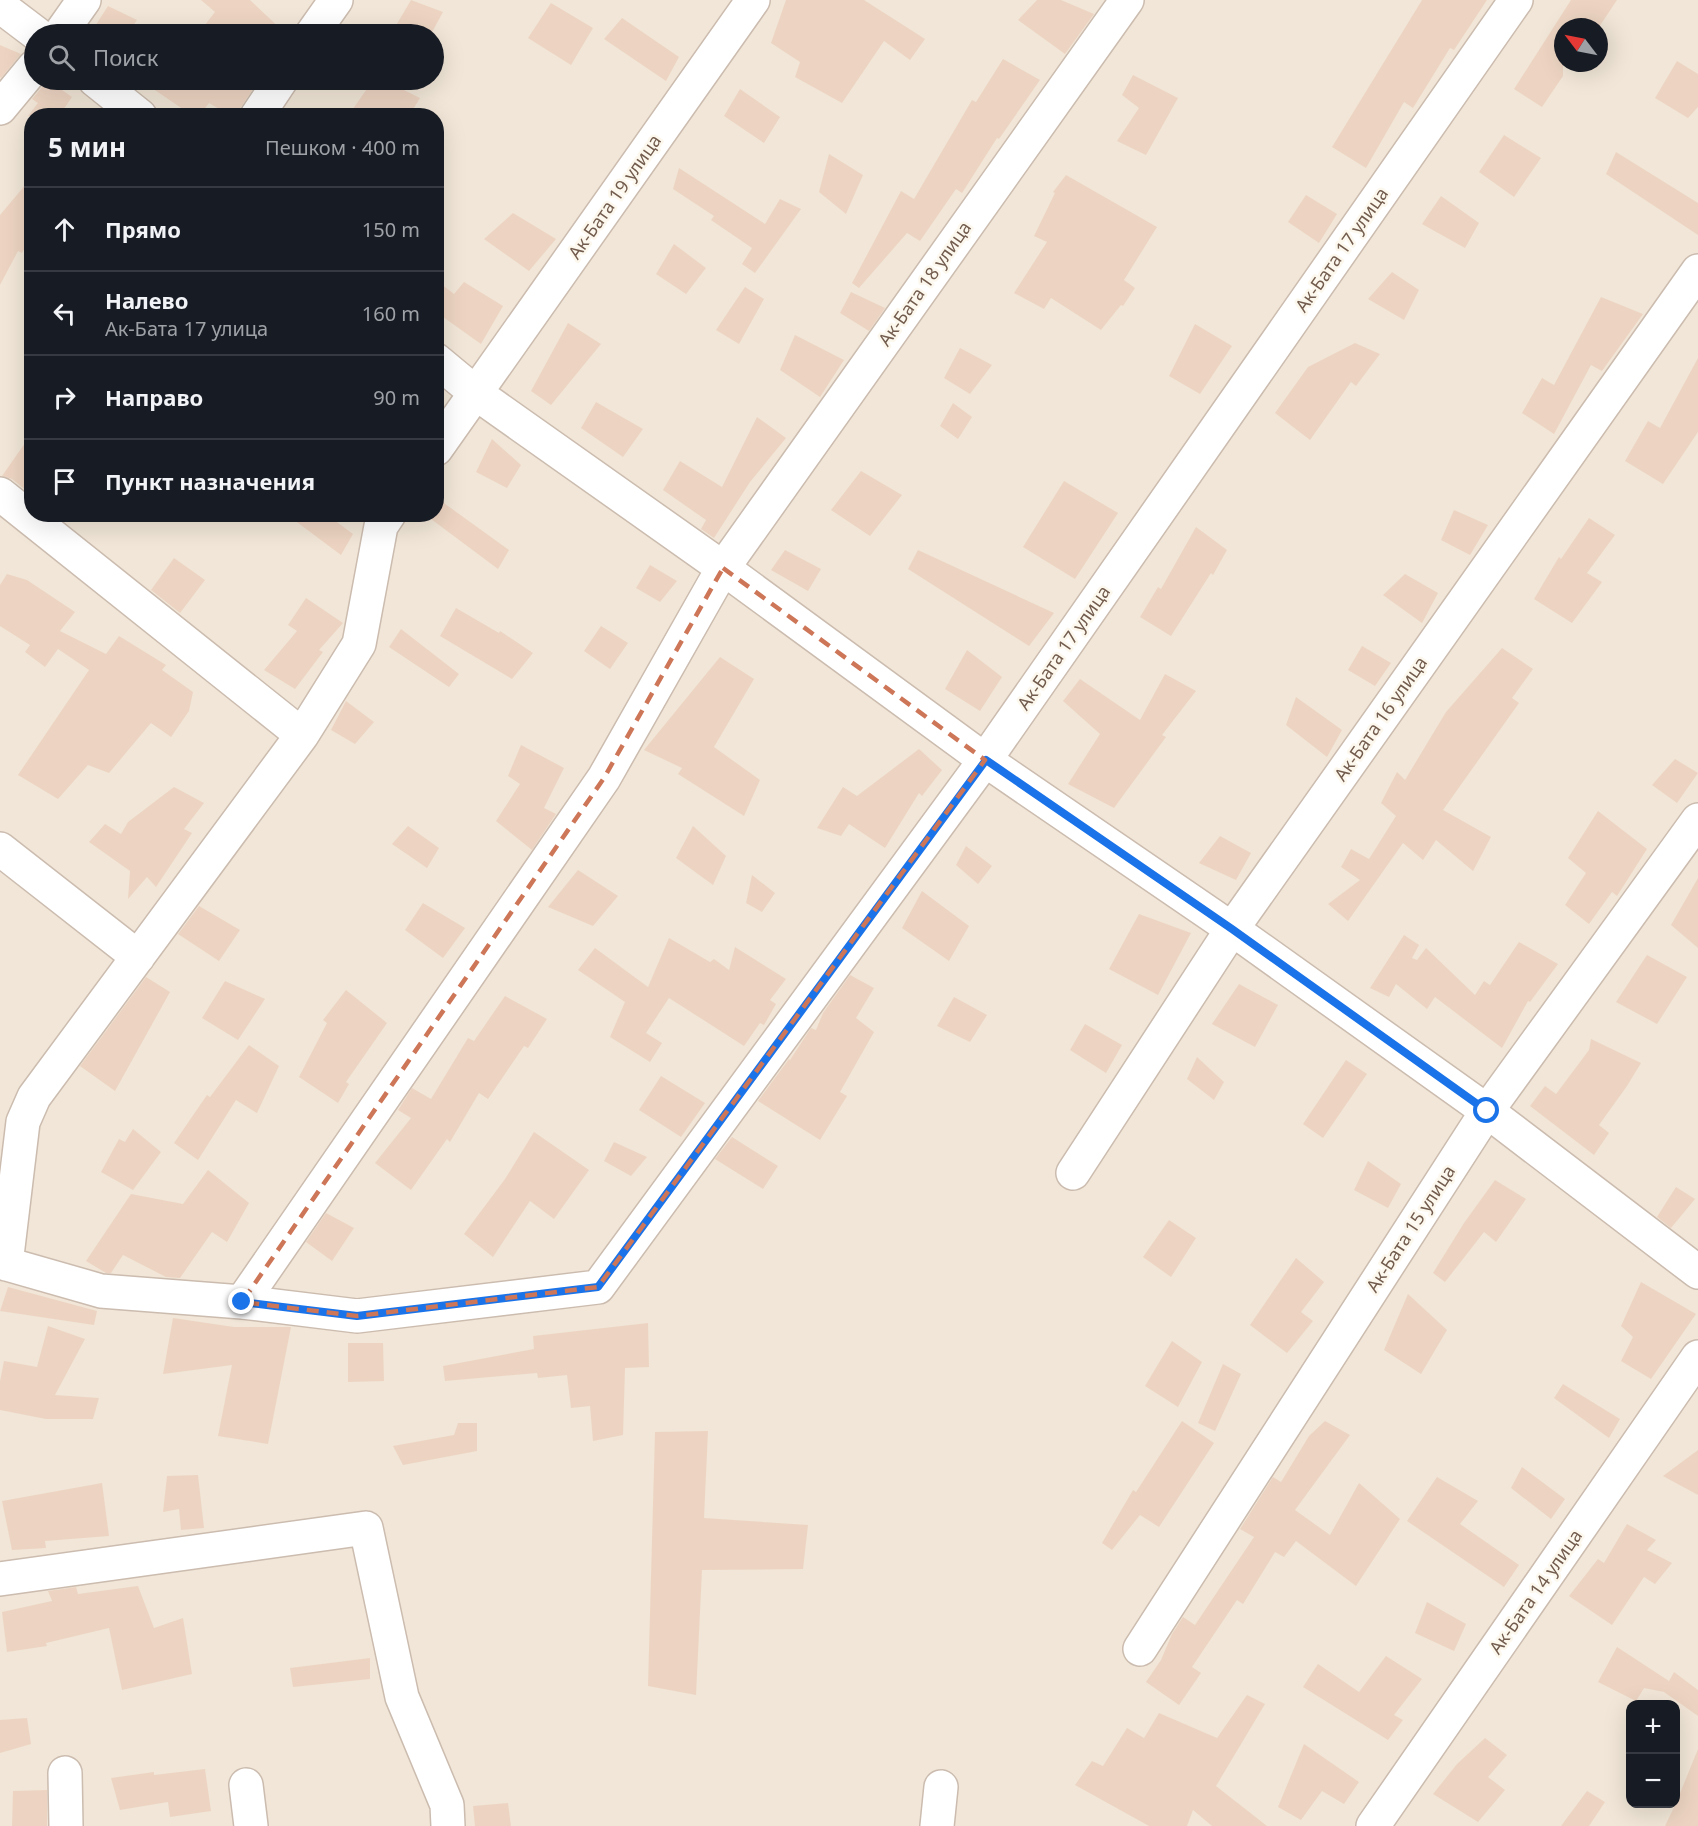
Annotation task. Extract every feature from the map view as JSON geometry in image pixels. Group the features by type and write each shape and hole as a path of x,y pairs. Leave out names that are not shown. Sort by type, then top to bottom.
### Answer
{"street":[{"path":"67,24 84,0"},
{"path":"319,24 336,0"},
{"name":"Ак-Бата 19 улица","path":"444,438 753,0"},
{"name":"Ак-Бата 18 улица","path":"242,1302 604,778 723,568 1127,0"},
{"name":"Ак-Бата 17 улица","path":"242,1302 357,1316 598,1287 986,760 1516,0"},
{"path":"0,6 24,24"},
{"path":"0,108 24,79"},
{"path":"107,90 130,108"},
{"path":"262,108 274,90"},
{"name":"Ак-Бата 16 улица","path":"1073,1173 1232,929 1698,271"},
{"path":"444,367 477,394 723,568 986,760 1232,929 1487,1111 1698,1272"},
{"path":"0,494 24,513"},
{"path":"35,522 302,735"},
{"path":"242,1302 101,1291 3,1263 23,1122 34,1097 302,735 359,644 381,526 384,522"},
{"name":"Ак-Бата 15 улица","path":"1140,1649 1487,1111 1698,820"},
{"path":"0,849 138,957"},
{"name":"Ак-Бата 14 улица","path":"1379,1824 1698,1357"},
{"path":"0,1579 366,1528 402,1697 447,1805 448,1826"},
{"path":"65,1773 66,1826"},
{"path":"246,1785 251,1826"},
{"path":"937,1826 941,1787"}],"highlighted area":[{"path":"723,568 985,760 598,1287 357,1316 242,1302 604,778"}],"shaded area":[{"path":"0,0 1698,0 1698,1826 0,1826"}],"building":[{"path":"201,0 250,0 275,24 206,24 215,12"},
{"path":"411,0 443,12 436,24 397,24"},
{"path":"786,0 864,0 925,39 910,60 884,41 842,103 795,77 800,62 771,43"},
{"path":"1037,0 1061,0 1094,14 1065,54 1018,20"},
{"path":"1422,0 1487,0 1454,50 1450,48 1413,108 1404,102 1366,168 1332,147"},
{"path":"1571,0 1617,0 1605,18 1559,18"},
{"path":"551,3 593,28 571,65 528,38"},
{"path":"108,6 137,20 134,24 96,24"},
{"path":"622,18 679,57 666,81 604,39"},
{"path":"1554,27 1554,72 1563,72 1563,76 1542,107 1514,89"},
{"path":"0,45 21,54 1,78 0,77"},
{"path":"1003,59 1040,80 999,139 997,138 962,193 956,189 920,241 907,233 859,288 852,283 901,191 914,199 972,100 976,102"},
{"path":"1677,61 1698,74 1698,107 1688,118 1655,98"},
{"path":"1133,75 1178,98 1146,155 1117,141 1139,108 1122,95"},
{"path":"740,89 780,117 764,143 724,116"},
{"path":"40,90 62,90 72,97 64,108 34,108 38,103 32,99"},
{"path":"155,90 252,90 240,108 217,108 209,103 205,108 181,108"},
{"path":"366,90 404,90 420,98 414,108 354,108"},
{"path":"1504,135 1541,158 1514,197 1479,172"},
{"path":"1616,152 1698,203 1698,235 1606,174"},
{"path":"829,154 863,175 846,214 819,192"},
{"path":"679,168 765,224 780,199 801,209 755,273 742,264 752,248 711,220 714,216 673,189"},
{"path":"1066,175 1157,227 1124,280 1135,288 1123,306 1121,305 1101,330 1051,298 1044,309 1014,293 1047,242 1034,236 1055,193 1053,192"},
{"path":"24,186 24,249 22,253 18,251 0,285 0,215"},
{"path":"1306,195 1337,214 1319,243 1288,222"},
{"path":"1441,196 1479,223 1465,248 1422,224"},
{"path":"513,213 556,239 529,271 484,239"},
{"path":"674,244 706,268 686,294 656,274"},
{"path":"1392,272 1419,290 1404,320 1368,299"},
{"path":"464,282 503,306 481,344 444,318 444,286 454,294"},
{"path":"745,287 764,299 739,344 716,330"},
{"path":"851,292 885,308 869,331 840,313"},
{"path":"1601,297 1643,314 1602,371 1591,365 1554,434 1522,413 1542,378 1554,385"},
{"path":"568,323 601,344 551,405 531,391"},
{"path":"1195,324 1232,346 1200,394 1169,376"},
{"path":"795,335 844,360 820,397 780,370"},
{"path":"1355,343 1380,354 1356,386 1351,382 1310,440 1275,413 1308,367"},
{"path":"960,348 992,365 970,394 944,378"},
{"path":"1698,358 1698,432 1663,484 1625,461 1648,421 1660,428"},
{"path":"596,402 643,429 623,457 581,428"},
{"path":"953,403 972,417 958,439 940,426"},
{"path":"757,417 786,438 750,482 714,538 701,529 706,520 663,490 680,461 722,487"},
{"path":"492,439 521,465 507,488 476,472"},
{"path":"24,444 24,489 12,479 2,476"},
{"path":"861,471 902,495 870,536 831,510"},
{"path":"1064,481 1118,513 1075,579 1023,547"},
{"path":"444,503 509,550 498,569 435,522 444,522"},
{"path":"1454,510 1488,525 1470,555 1441,540"},
{"path":"1589,518 1615,535 1587,573 1602,582 1572,623 1534,599 1559,557 1561,559"},
{"path":"297,522 337,522 353,534 341,555"},
{"path":"1196,527 1227,550 1213,575 1211,573 1171,636 1140,617 1158,587 1161,589"},
{"path":"785,550 821,569 808,591 771,570"},
{"path":"918,550 1054,613 1029,646 908,569"},
{"path":"174,558 205,580 180,613 151,590"},
{"path":"650,565 677,581 660,602 636,588"},
{"path":"7,574 27,580 75,612 60,631 106,654 119,636 166,665 162,670 193,692 189,711 171,737 151,723 109,773 88,765 58,799 18,775 89,670 58,649 45,667 25,652 30,645 0,626 0,585"},
{"path":"1405,574 1438,593 1422,623 1383,595"},
{"path":"306,598 343,623 319,650 323,652 295,689 264,670 297,631 288,625"},
{"path":"456,608 499,633 500,631 533,653 512,679 440,636"},
{"path":"601,626 628,643 610,669 584,651"},
{"path":"401,629 459,674 449,687 389,647"},
{"path":"1362,646 1391,663 1375,686 1348,670"},
{"path":"1502,648 1533,669 1512,698 1519,703 1443,810 1491,837 1473,871 1436,840 1423,860 1403,843 1348,921 1328,904 1360,880 1341,867 1351,849 1369,859 1396,816 1381,803 1397,772 1405,780 1446,712"},
{"path":"967,650 1002,677 980,711 945,689"},
{"path":"720,657 754,679 714,747 760,780 744,816 678,774 682,768 644,750"},
{"path":"1165,674 1196,691 1162,735 1166,737 1114,808 1068,784 1100,734 1063,701 1080,679 1140,720"},
{"path":"1296,697 1342,730 1327,757 1286,725"},
{"path":"346,701 374,722 355,744 331,730"},
{"path":"521,745 564,768 544,808 556,814 532,850 496,821 520,784 508,776"},
{"path":"919,749 942,770 922,796 919,793 885,848 849,824 841,836 817,828 843,787 857,796"},
{"path":"1675,759 1698,773 1677,803 1652,785"},
{"path":"174,787 204,803 184,829 192,833 156,887 147,877 128,899 130,871 89,842 105,824 121,834 128,822"},
{"path":"1598,811 1647,849 1617,896 1612,892 1589,924 1565,905 1586,873 1568,858"},
{"path":"408,826 439,848 427,868 392,844"},
{"path":"693,826 726,856 713,885 676,858"},
{"path":"1220,836 1251,853 1236,880 1199,863"},
{"path":"966,846 992,866 978,884 956,865"},
{"path":"578,870 618,896 593,926 548,907"},
{"path":"752,875 775,893 762,912 746,903"},
{"path":"1698,878 1698,948 1671,925"},
{"path":"922,891 969,926 949,961 902,928"},
{"path":"423,903 465,928 443,958 405,930"},
{"path":"199,906 240,930 219,961 178,934"},
{"path":"1139,914 1191,933 1158,995 1109,969"},
{"path":"1404,935 1419,945 1412,958 1417,960 1426,948 1475,995 1484,981 1490,985 1519,942 1558,964 1530,1002 1528,1001 1502,1048 1435,997 1427,1009 1396,984 1389,997 1370,988"},
{"path":"669,938 710,962 714,959 729,970 735,947 786,979 770,1000 776,1004 764,1025 760,1023 744,1046 669,998 646,1033 662,1043 650,1062 610,1037 625,1002 578,970 595,948 648,987"},
{"path":"1647,955 1687,977 1657,1024 1616,1002"},
{"path":"850,975 874,988 856,1018 874,1032 840,1092 847,1096 820,1140 758,1101 790,1060 811,1028 816,1030 823,1013"},
{"path":"146,977 170,992 115,1091 80,1066"},
{"path":"225,981 265,999 238,1040 202,1018"},
{"path":"1239,984 1278,1005 1255,1047 1212,1024"},
{"path":"346,990 387,1023 346,1082 349,1084 338,1103 299,1077 327,1023 323,1020"},
{"path":"505,996 547,1019 528,1048 524,1046 488,1099 479,1093 450,1142 447,1139 411,1190 375,1163 411,1118 398,1110 412,1088 431,1099 468,1038 474,1041"},
{"path":"954,997 987,1015 970,1042 937,1026"},
{"path":"1085,1024 1122,1045 1106,1073 1070,1050"},
{"path":"1591,1039 1641,1063 1599,1125 1609,1133 1594,1155 1530,1106 1545,1086 1556,1094 1589,1050"},
{"path":"249,1045 279,1066 257,1113 236,1100 198,1160 174,1143 207,1095 210,1097"},
{"path":"1197,1057 1224,1082 1214,1100 1187,1079"},
{"path":"1346,1060 1367,1074 1323,1138 1303,1124"},
{"path":"661,1076 705,1103 681,1137 639,1110"},
{"path":"133,1129 161,1152 133,1190 101,1172 119,1139 125,1142"},
{"path":"534,1132 589,1170 554,1219 530,1201 493,1257 464,1234 505,1179"},
{"path":"732,1137 778,1166 763,1189 715,1159"},
{"path":"614,1142 647,1157 631,1176 604,1161"},
{"path":"1368,1161 1401,1184 1388,1208 1354,1190"},
{"path":"208,1170 249,1203 227,1242 212,1232 180,1278 166,1277 123,1255 111,1273 106,1273 86,1261 131,1194 183,1204"},
{"path":"1495,1180 1526,1199 1496,1242 1484,1232 1445,1282 1433,1273 1464,1223"},
{"path":"1676,1187 1695,1199 1671,1228 1657,1217"},
{"path":"326,1213 354,1228 332,1261 306,1242"},
{"path":"1169,1220 1196,1238 1171,1277 1143,1257"},
{"path":"1296,1258 1324,1282 1301,1312 1313,1321 1287,1353 1250,1325"},
{"path":"1641,1282 1696,1314 1651,1379 1621,1361 1633,1337 1621,1326"},
{"path":"8,1287 97,1311 94,1325 0,1311"},
{"path":"1408,1294 1447,1330 1421,1374 1384,1350"},
{"path":"173,1318 234,1327 291,1327 268,1444 218,1436 232,1365 163,1374"},
{"path":"648,1323 649,1367 625,1368 623,1435 593,1441 590,1406 571,1408 567,1375 538,1378 537,1373 445,1381 443,1366 534,1349 533,1336"},
{"path":"48,1326 85,1339 55,1395 99,1398 93,1419 46,1419 0,1410 0,1381 4,1361 37,1367"},
{"path":"1172,1341 1202,1362 1178,1407 1145,1386"},
{"path":"348,1343 383,1343 384,1381 348,1382"},
{"path":"1223,1364 1241,1374 1215,1431 1198,1423"},
{"path":"1563,1384 1620,1419 1609,1438 1554,1398"},
{"path":"1182,1421 1214,1443 1159,1527 1140,1515 1112,1550 1102,1543 1133,1490 1136,1492"},
{"path":"1325,1421 1350,1435 1295,1510 1330,1535 1359,1483 1400,1519 1356,1586 1296,1541 1284,1557 1275,1552 1243,1604 1237,1600 1192,1667 1201,1673 1179,1705 1146,1682 1161,1660 1172,1634 1183,1617 1195,1625 1254,1537 1240,1529 1273,1477 1281,1482 1309,1436"},
{"path":"458,1423 477,1423 477,1451 403,1465 393,1446 454,1435"},
{"path":"708,1431 704,1518 808,1525 803,1569 702,1570 696,1695 648,1686 655,1432"},
{"path":"1698,1450 1698,1495 1663,1476"},
{"path":"1522,1467 1565,1499 1551,1519 1511,1488"},
{"path":"198,1475 204,1528 181,1530 179,1509 163,1512 167,1476"},
{"path":"1437,1477 1478,1501 1460,1524 1519,1565 1504,1587 1407,1521"},
{"path":"102,1483 109,1536 45,1541 46,1548 12,1550 2,1501"},
{"path":"1627,1524 1656,1540 1647,1550 1672,1563 1655,1584 1644,1577 1612,1625 1569,1596 1598,1559 1604,1563"},
{"path":"138,1586 154,1628 183,1618 192,1674 122,1690 109,1628 46,1643 47,1646 7,1652 2,1612 52,1601 48,1591 76,1587 78,1594"},
{"path":"1427,1602 1466,1624 1454,1651 1415,1633"},
{"path":"1617,1647 1669,1681 1674,1672 1698,1690 1698,1716 1680,1703 1680,1700 1675,1700 1664,1692 1644,1688 1637,1700 1634,1700 1598,1682"},
{"path":"1386,1656 1422,1679 1394,1715 1403,1720 1388,1740 1303,1687 1318,1664 1359,1692"},
{"path":"370,1658 370,1679 293,1687 290,1668"},
{"path":"1247,1695 1265,1704 1216,1786 1267,1826 1212,1826 1193,1810 1187,1826 1149,1826 1075,1785 1092,1761 1103,1766 1127,1728 1144,1738 1159,1713 1217,1738"},
{"path":"27,1718 31,1744 0,1753 0,1720"},
{"path":"1485,1738 1507,1755 1488,1777 1505,1790 1478,1822 1433,1794 1457,1764"},
{"path":"1304,1744 1359,1782 1344,1804 1322,1791 1301,1820 1278,1807"},
{"path":"1698,1749 1698,1826 1665,1826 1674,1808 1680,1808 1680,1793"},
{"path":"205,1769 211,1811 170,1817 168,1802 120,1810 111,1778 154,1772 154,1775"},
{"path":"47,1790 47,1826 12,1826 13,1791"},
{"path":"1587,1791 1605,1802 1589,1826 1561,1826"},
{"path":"508,1803 511,1826 475,1826 473,1806"}],"route":[{"path":"242,1302 357,1316 598,1287 986,760 1232,929 1487,1111"}]}
